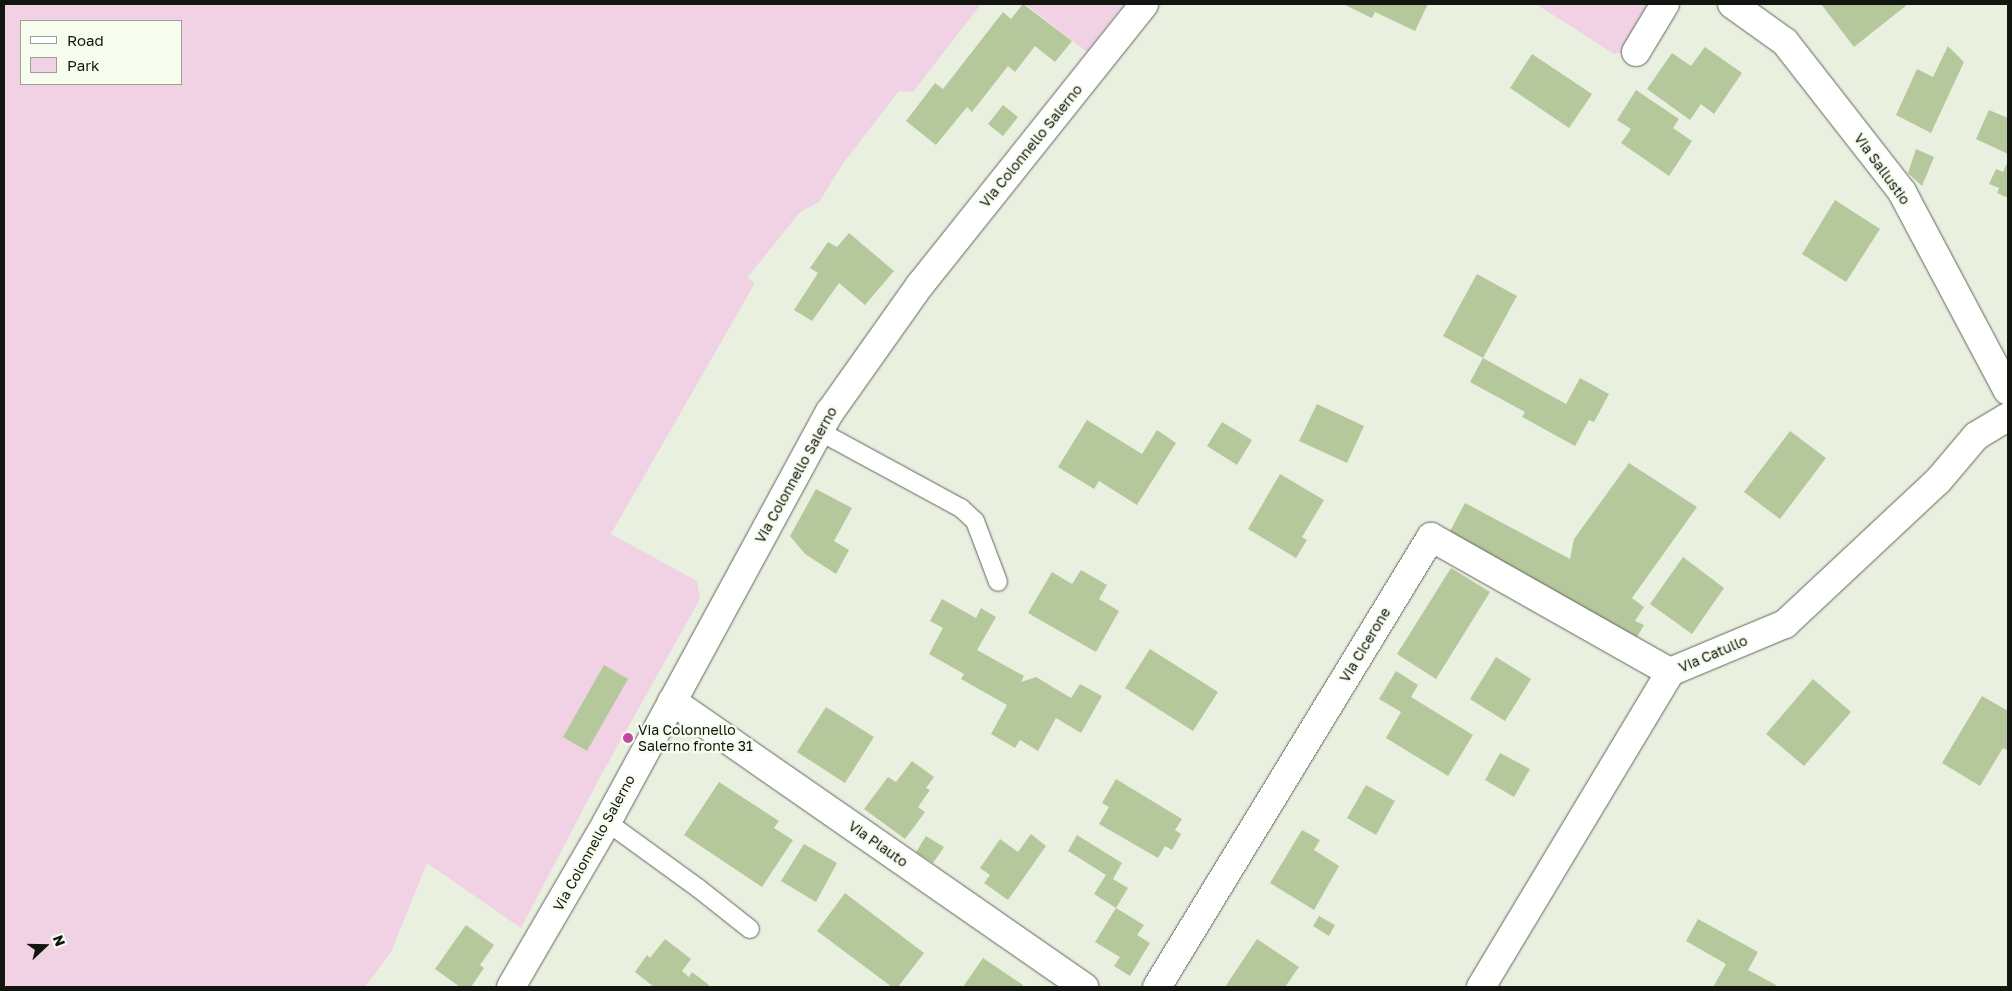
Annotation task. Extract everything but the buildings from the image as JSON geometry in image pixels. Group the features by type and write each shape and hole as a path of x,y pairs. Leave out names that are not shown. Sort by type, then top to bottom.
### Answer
{"street":[{"name":"Via Colonnello Salerno","path":"511,987 607,822 830,412 920,285 1144,4"},
{"path":"1636,52 1665,4"},
{"name":"Via Sallustio","path":"1732,4 1785,42 1902,192 2008,391"},
{"name":"Via Catullo","path":"1481,987 1670,672 1785,624 1938,481 1976,436 2008,417"},
{"name":"Via Cicerone","path":"1157,987 1431,537 1670,672"},
{"name":"Via Plauto","path":"672,701 1084,987"}],"lane":[{"path":"819,431 960,508 975,521 998,582"},
{"path":"607,822 698,888 750,929"}],"green space":[{"path":"4,4 981,4 913,92 899,91 844,162 819,202 800,212 747,278 755,283 611,534 697,581 700,599 599,779 521,928 427,863 391,952 365,987 4,987"},
{"path":"1025,4 1124,4 1087,52"},
{"path":"1536,4 1650,4 1623,52 1614,54"}],"place":[{"name":"Via Colonnello Salerno fronte 31","path":"628,738"}]}
